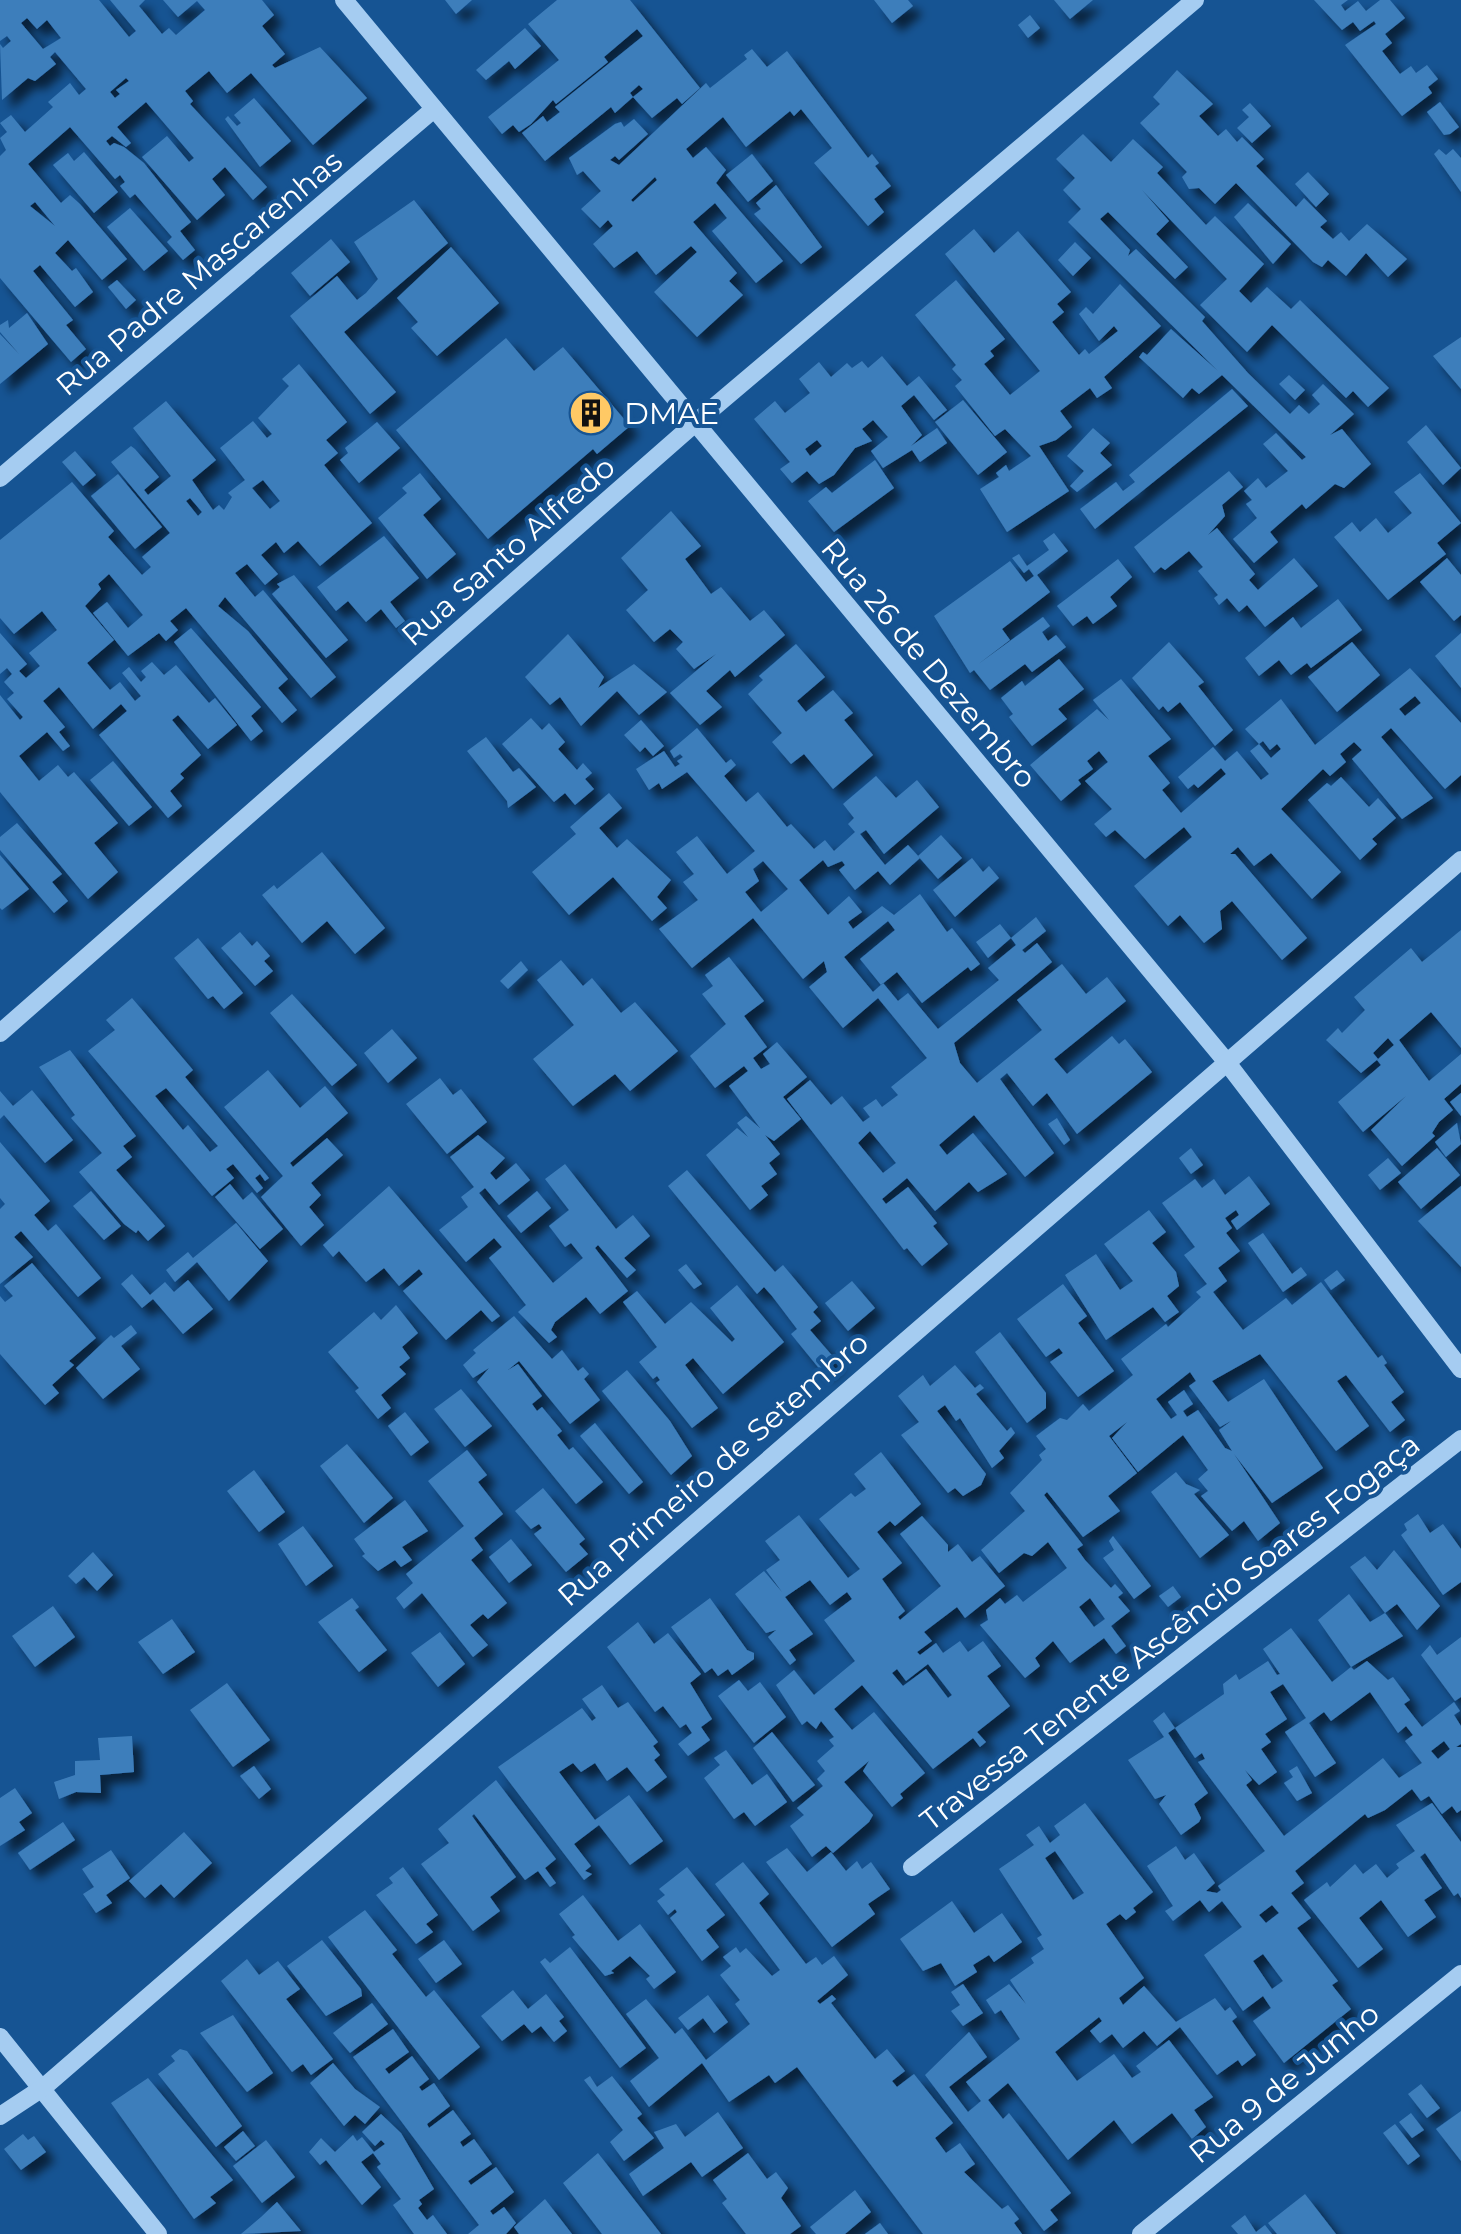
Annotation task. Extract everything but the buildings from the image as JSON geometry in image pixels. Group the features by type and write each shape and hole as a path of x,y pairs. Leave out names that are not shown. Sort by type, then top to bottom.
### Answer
{"street":[{"name":"Rua 26 de Dezembro","path":"344,0 1224,1060 1461,1369"},
{"name":"Rua Santo Alfredo","path":"0,1034 694,424 1196,0"},
{"name":"Rua Padre Mascarenhas","path":"0,478 434,109"},
{"name":"Rua Primeiro de Setembro","path":"0,2116 44,2087 1224,1060 1461,860"},
{"name":"Travessa Tenente Ascêncio Soares Fogaça","path":"912,1867 1461,1439"},
{"name":"Rua 9 de Junho","path":"1142,2234 1461,1974"},
{"path":"0,2037 44,2087 158,2234"}],"place":[{"name":"DMAE","path":"591,413"}]}
